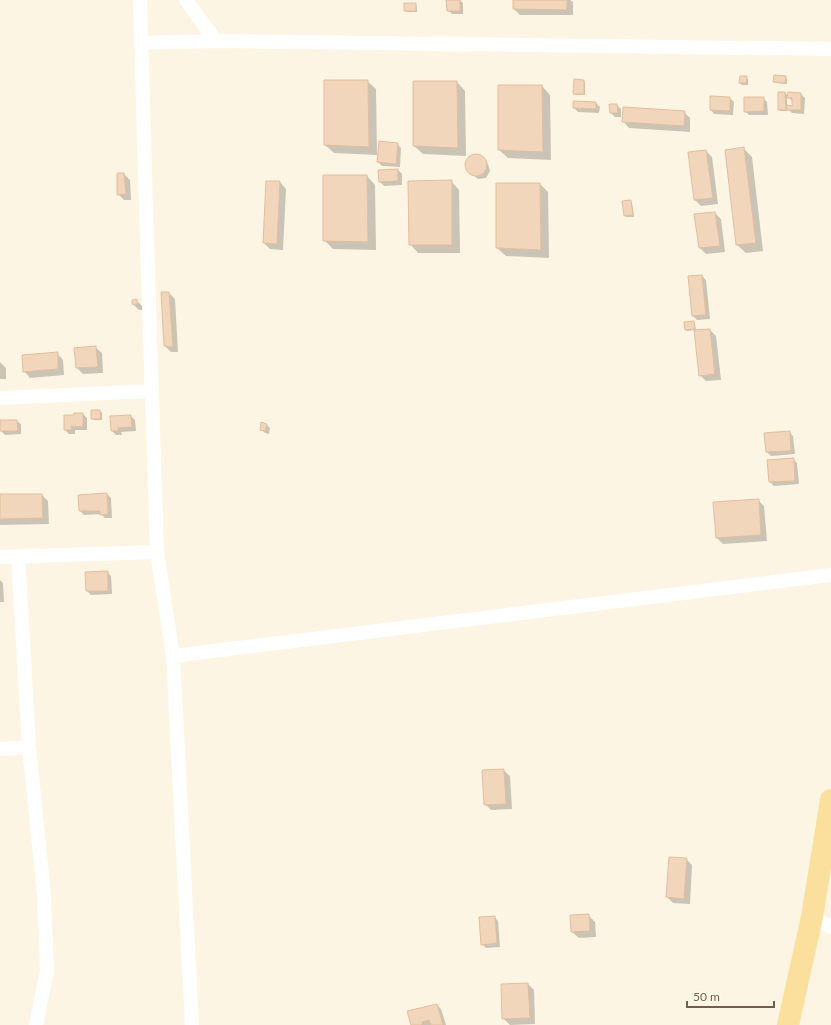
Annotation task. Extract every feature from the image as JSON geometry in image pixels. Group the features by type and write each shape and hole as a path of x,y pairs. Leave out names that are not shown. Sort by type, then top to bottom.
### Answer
{"main road":[{"path":"788,1025 812,917 826,865 831,800"}],"street":[{"path":"140,0 157,552 173,656 192,1025"},
{"path":"186,0 216,41"},
{"path":"142,43 216,41 831,49"},
{"path":"0,398 152,390"},
{"path":"0,557 157,552"},
{"path":"18,556 29,746 44,895 47,971 36,1025"},
{"path":"173,656 831,575"},
{"path":"0,749 29,746"},
{"path":"812,917 831,927"}],"building":[{"path":"446,0 460,0 460,11 447,11"},
{"path":"513,0 567,0 567,10 513,9"},
{"path":"404,3 416,3 416,11 404,11"},
{"path":"774,75 786,76 785,83 773,82"},
{"path":"740,76 747,76 746,83 739,83"},
{"path":"574,79 584,80 584,94 573,94"},
{"path":"324,80 368,80 369,147 324,145"},
{"path":"413,81 457,81 458,148 413,146"},
{"path":"498,85 542,85 543,152 498,150"},
{"path":"778,92 785,92 786,110 778,110"},
{"path":"788,92 801,93 801,110 787,110 787,105 792,106 792,98 787,98"},
{"path":"710,96 730,97 730,111 710,110"},
{"path":"744,97 764,97 764,111 744,112"},
{"path":"573,101 596,102 596,109 573,108"},
{"path":"609,104 617,104 618,113 610,113"},
{"path":"623,107 685,111 684,126 622,122"},
{"path":"379,141 398,143 396,164 377,162"},
{"path":"744,147 756,243 736,245 725,150"},
{"path":"706,150 713,198 694,200 688,152"},
{"path":"476,154 484,157 487,165 484,173 476,176 468,173 465,165 468,157"},
{"path":"398,169 398,181 379,182 378,170"},
{"path":"117,173 124,173 126,194 117,195"},
{"path":"323,175 367,175 368,242 323,241"},
{"path":"452,180 452,245 409,245 408,181"},
{"path":"266,181 280,181 277,244 263,243"},
{"path":"496,183 540,183 541,250 496,248"},
{"path":"631,200 633,215 624,216 622,201"},
{"path":"715,212 720,246 699,248 694,214"},
{"path":"702,275 706,315 692,316 688,276"},
{"path":"161,292 169,292 173,347 164,346"},
{"path":"137,299 137,305 132,304 132,300"},
{"path":"694,321 695,329 685,330 684,322"},
{"path":"710,329 715,374 699,376 694,330"},
{"path":"96,346 98,367 76,368 74,348"},
{"path":"58,352 58,369 23,372 22,355"},
{"path":"91,410 100,410 101,419 91,419"},
{"path":"74,413 83,413 83,427 71,426 72,430 64,430 64,415 74,415"},
{"path":"131,415 132,427 118,428 118,431 111,431 110,416"},
{"path":"0,420 17,420 18,431 0,431"},
{"path":"261,422 267,424 265,431 260,430"},
{"path":"790,431 791,451 766,452 764,433"},
{"path":"794,458 795,481 769,482 767,460"},
{"path":"107,493 108,514 100,515 100,511 79,511 78,495"},
{"path":"0,494 42,494 43,518 0,519"},
{"path":"759,499 761,535 716,538 713,502"},
{"path":"108,571 108,591 86,591 85,572"},
{"path":"504,769 506,804 484,805 482,770"},
{"path":"669,857 687,858 684,899 666,897"},
{"path":"589,914 590,931 571,932 570,915"},
{"path":"495,916 497,943 481,945 479,917"},
{"path":"528,983 530,1018 502,1019 501,984"},
{"path":"437,1004 443,1025 431,1025 429,1020 422,1022 422,1025 411,1025 407,1011"}]}
